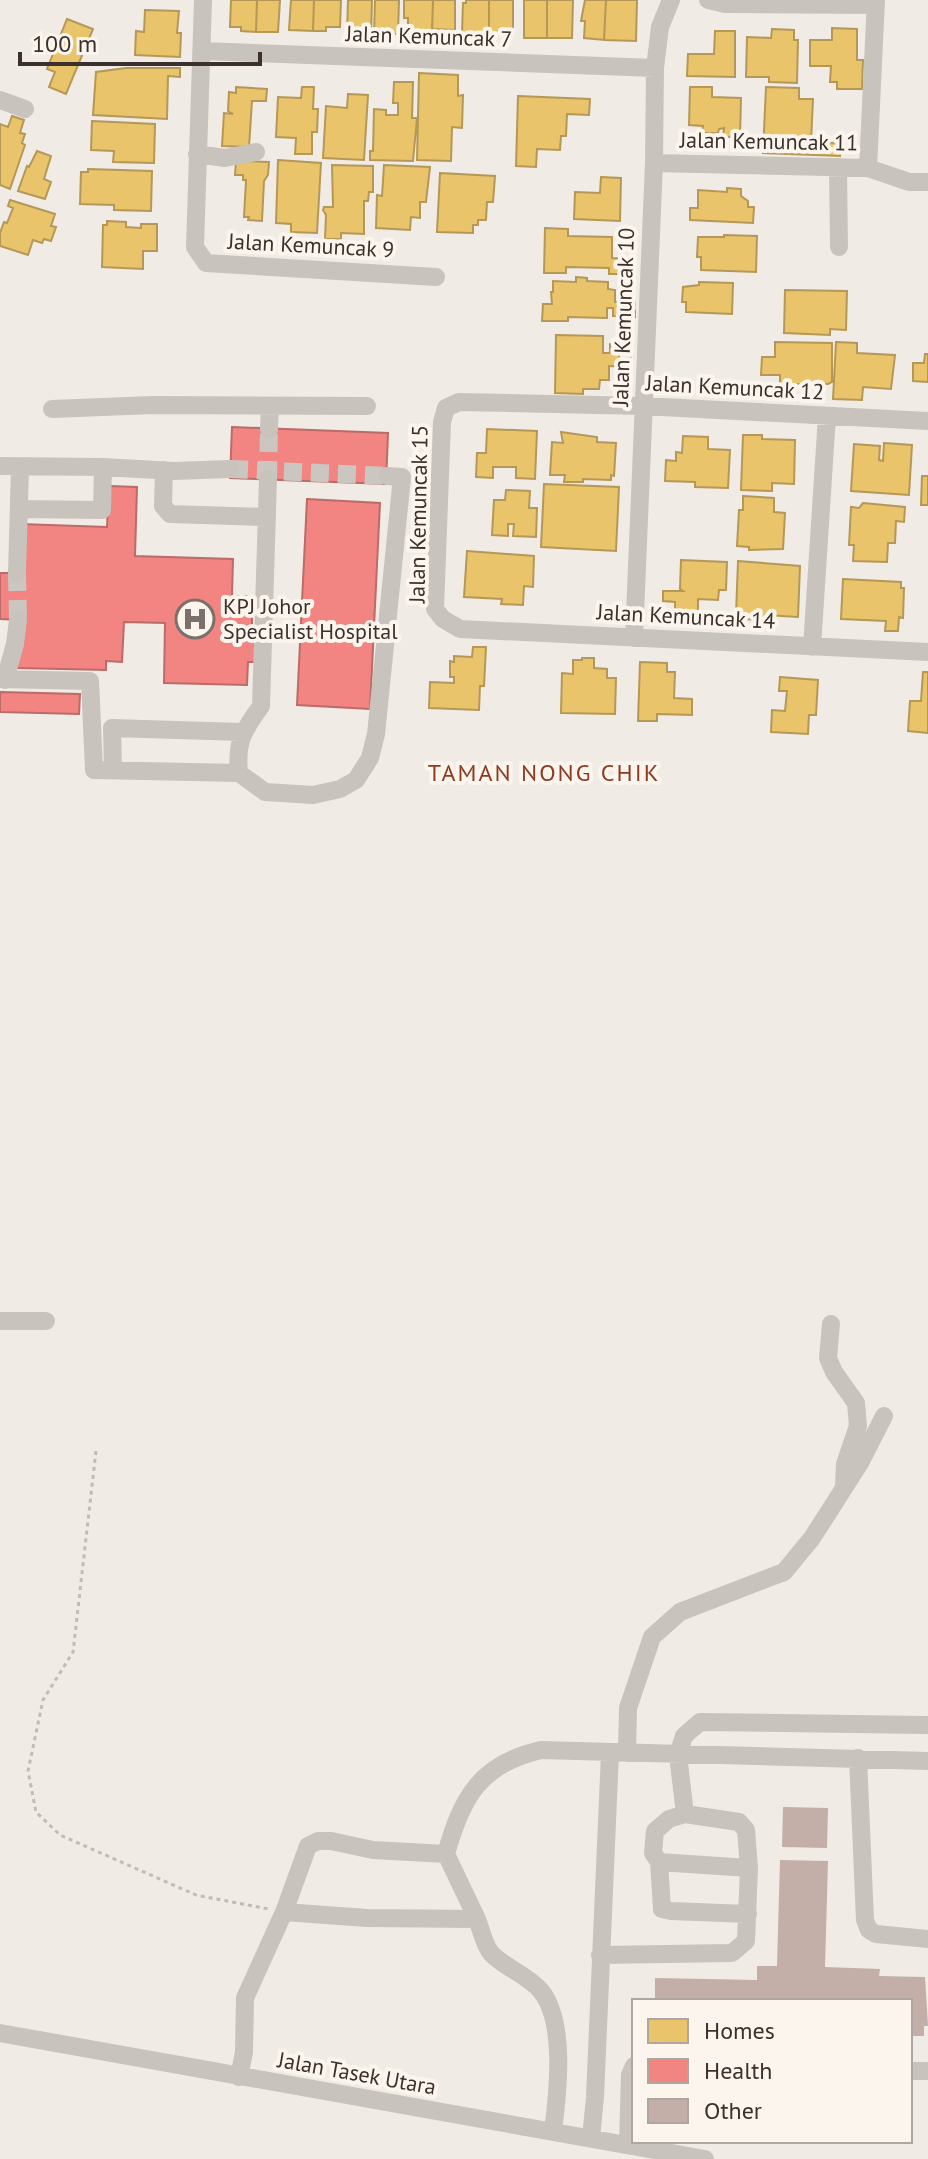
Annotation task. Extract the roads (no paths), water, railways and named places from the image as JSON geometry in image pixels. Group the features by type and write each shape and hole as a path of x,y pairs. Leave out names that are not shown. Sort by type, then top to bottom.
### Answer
{"street":[{"name":"Jalan Kemuncak 9","path":"203,0 195,247 206,263 436,277"},
{"name":"Jalan Kemuncak 10","path":"634,638 654,163 655,68 660,27 671,0"},
{"path":"708,0 725,4 876,3 868,168"},
{"name":"Jalan Kemuncak 7","path":"202,51 655,68"},
{"path":"0,100 25,109"},
{"path":"197,154 225,158 256,152"},
{"name":"Jalan Kemuncak 11","path":"654,163 868,168 909,182 928,182"},
{"path":"838,167 839,247"},
{"name":"Jalan Kemuncak 12","path":"446,408 459,402 643,406 928,421"},
{"path":"52,409 153,405 367,406"},
{"path":"269,429 270,406"},
{"name":"Jalan Kemuncak 15","path":"443,619 435,609 442,422 446,408"},
{"path":"812,647 827,416"},
{"path":"0,458 33,459 53,465"},
{"path":"0,466 230,469"},
{"path":"17,573 20,467"},
{"path":"20,509 102,510 103,467"},
{"path":"164,470 163,506 170,514 266,517"},
{"path":"18,620 15,644 2,680 90,681 94,770 239,773 265,792 313,795 340,789 356,780 370,758 376,734 402,477 387,476"},
{"path":"239,773 237,752 242,732 261,706 268,479"},
{"name":"Jalan Kemuncak 14","path":"443,619 460,629 928,652"},
{"path":"113,770 112,728 242,732"},
{"path":"0,1321 46,1321"},
{"path":"831,1324 828,1358 856,1403 858,1426 845,1464 843,1489"},
{"path":"591,2138 600,1955 618,1753 628,1708 652,1637 680,1612 784,1572 812,1538 860,1463 884,1416"},
{"path":"685,1814 678,1755 684,1736 700,1722 928,1725"},
{"path":"794,1757 796,1722"},
{"path":"553,2131 557,2100 557,2029 542,1993 517,1970 491,1953 446,1854 453,1828 469,1796 485,1774 521,1755 541,1750 928,1761"},
{"path":"858,1758 865,1920 869,1930 876,1934 928,1939"},
{"path":"600,1955 732,1953 746,1941 748,1914 749,1868 746,1830 739,1822 685,1814 669,1819 655,1831 653,1853 659,1862 662,1909 748,1914"},
{"path":"239,2077 244,2052 245,1998 284,1912 308,1846 318,1841 373,1850 446,1854"},
{"path":"659,1862 749,1868"},
{"path":"284,1912 367,1918 477,1919"},
{"name":"Jalan Tasek Utara","path":"0,2033 705,2159"},
{"path":"628,2144 632,2070"}],"tunnel":[{"path":"268,479 269,429"},
{"path":"230,469 387,476"},
{"path":"17,573 18,620"}],"place":[{"name":"KPJ Johor Specialist Hospital","path":"195,619"}],"district":[{"name":"TAMAN NONG CHIK","path":"544,773"}]}
